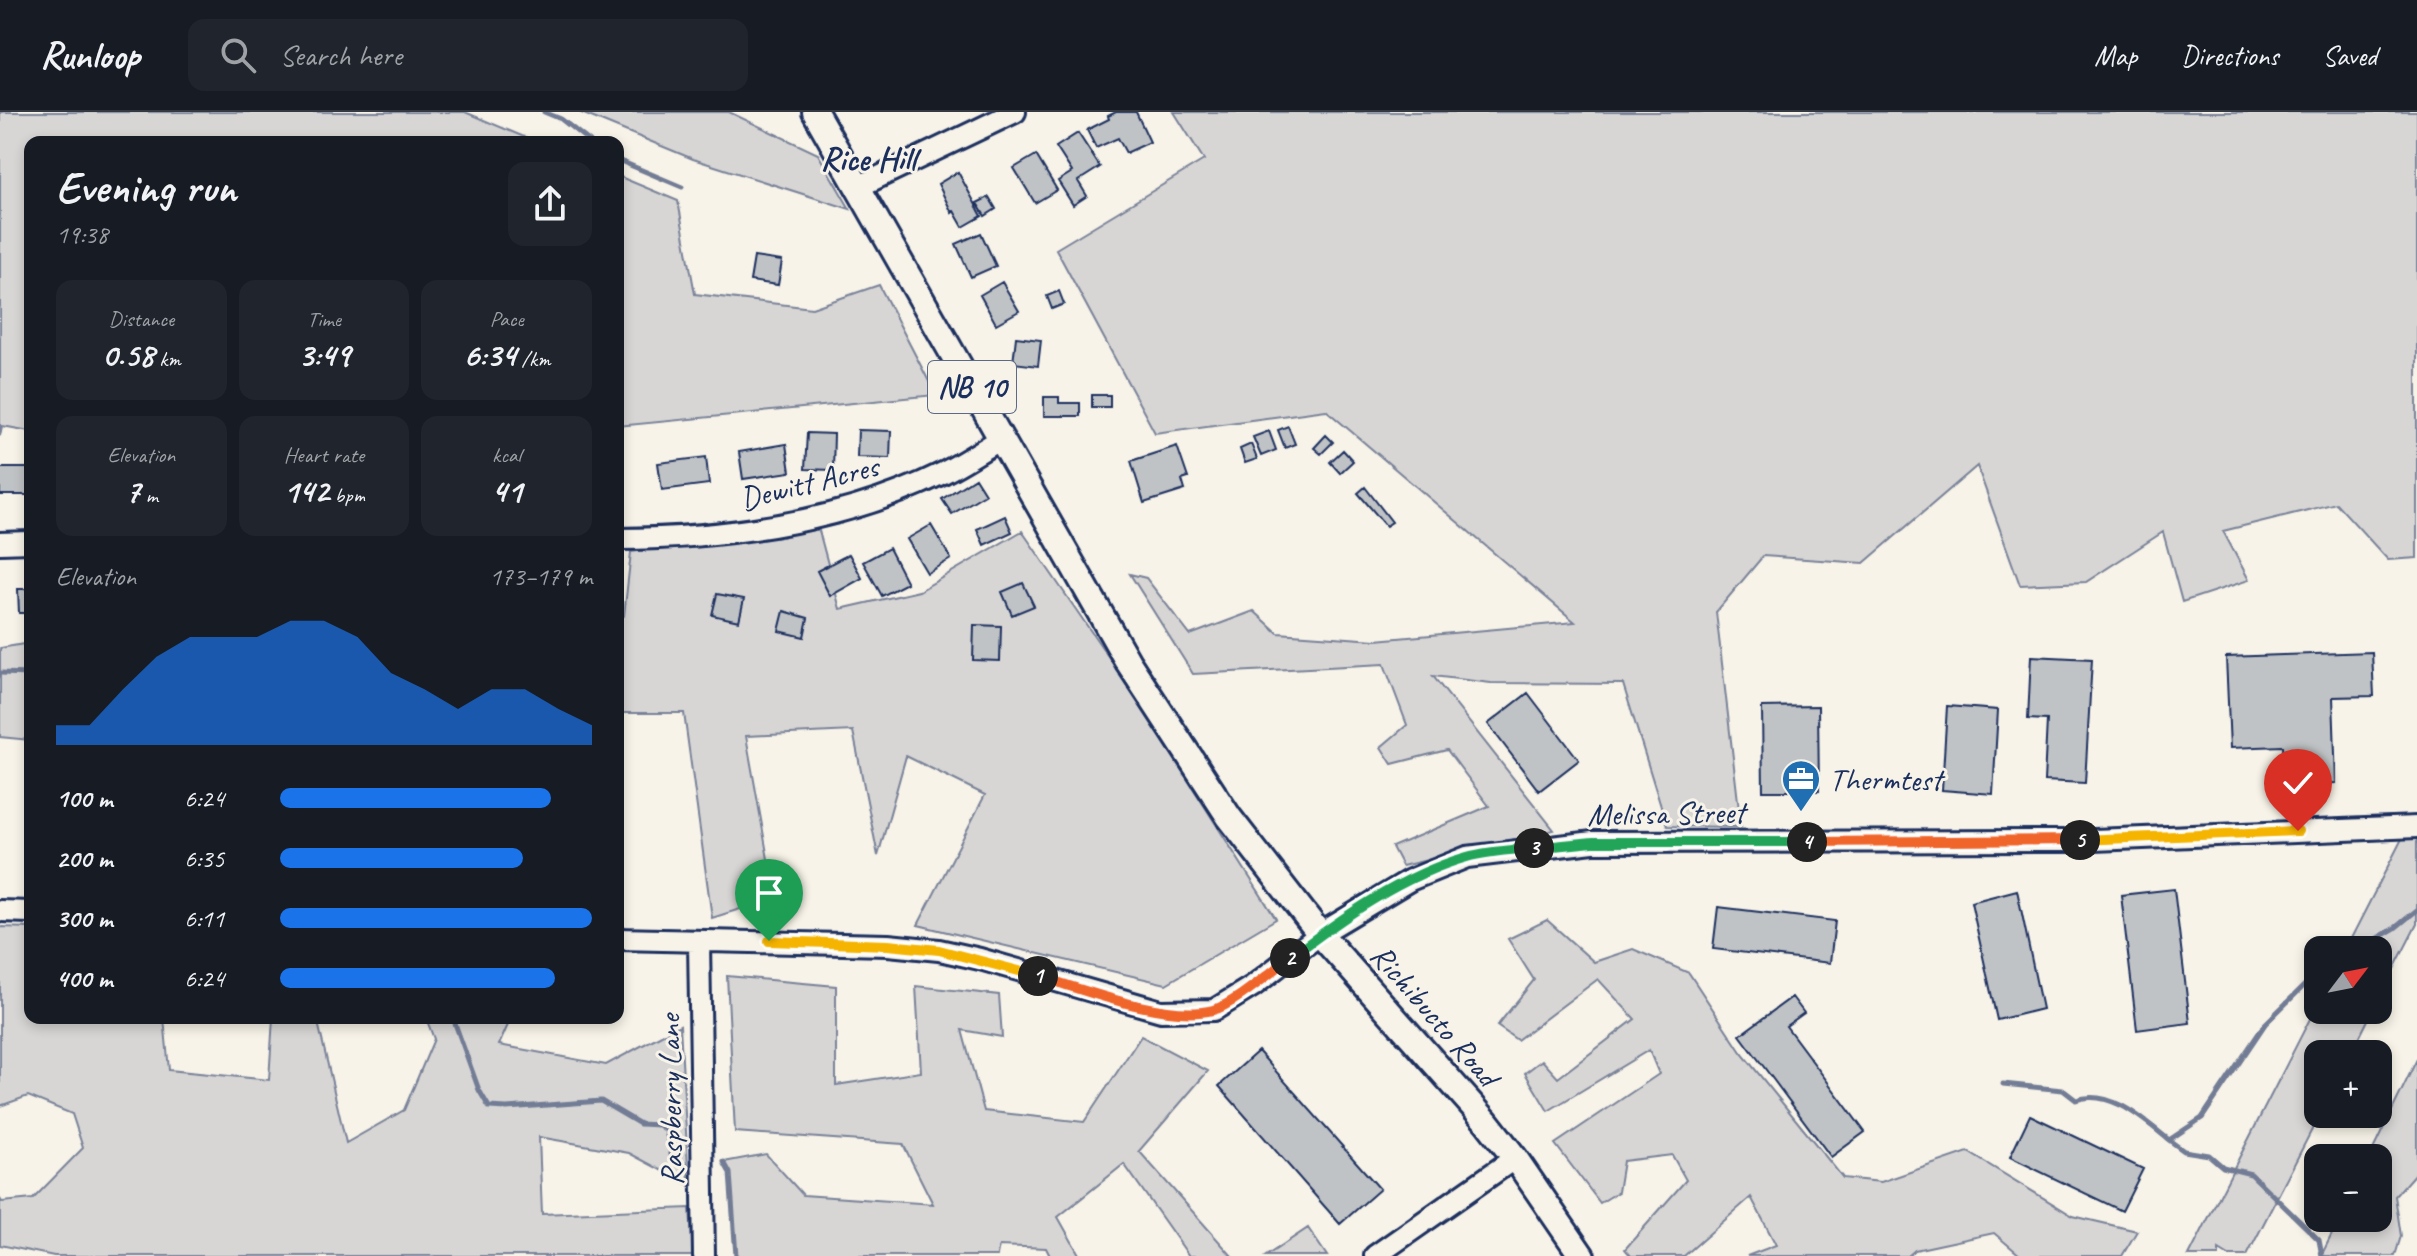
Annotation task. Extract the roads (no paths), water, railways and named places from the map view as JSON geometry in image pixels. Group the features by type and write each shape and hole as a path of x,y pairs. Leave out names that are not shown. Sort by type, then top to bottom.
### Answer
{"main road":[{"name":"NB 10","path":"815,112 1001,439"},
{"name":"Richibucto Road","path":"1001,439 1128,662 1229,817 1320,934 1515,1158 1582,1256"}],"street":[{"path":"858,187 1015,112"},
{"name":"Dewitt Acres","path":"624,539 749,530 811,518 875,500 942,473 1001,439"},
{"path":"0,543 24,542"},
{"name":"Melissa Street","path":"624,939 873,944 939,950 1161,1011 1214,1010 1253,986 1320,934 1410,880 1467,857 1593,842 2069,841 2417,827"},
{"path":"0,911 24,912"},
{"name":"Raspberry Lane","path":"699,942 704,1256"},
{"path":"1375,1256 1515,1158"}],"waterway":[{"path":"544,112 561,119 582,136"},
{"path":"624,163 682,187"},
{"path":"0,673 24,674"},
{"path":"2381,936 2417,910"},
{"path":"2003,1084 2063,1090 2076,1100 2089,1097 2114,1102 2138,1115 2169,1140 2202,1118 2265,1024 2304,986"},
{"path":"455,1024 479,1090 489,1107 601,1101 640,1124 659,1125 666,1130 672,1159 677,1164"},
{"path":"2169,1140 2184,1151 2209,1155 2223,1167 2251,1174 2319,1240 2322,1256"},
{"path":"724,1162 730,1173 736,1256"}],"place":[{"name":"Thermtest","path":"1801,813"}],"district":[{"name":"Rice Hill","path":"868,158"}]}
